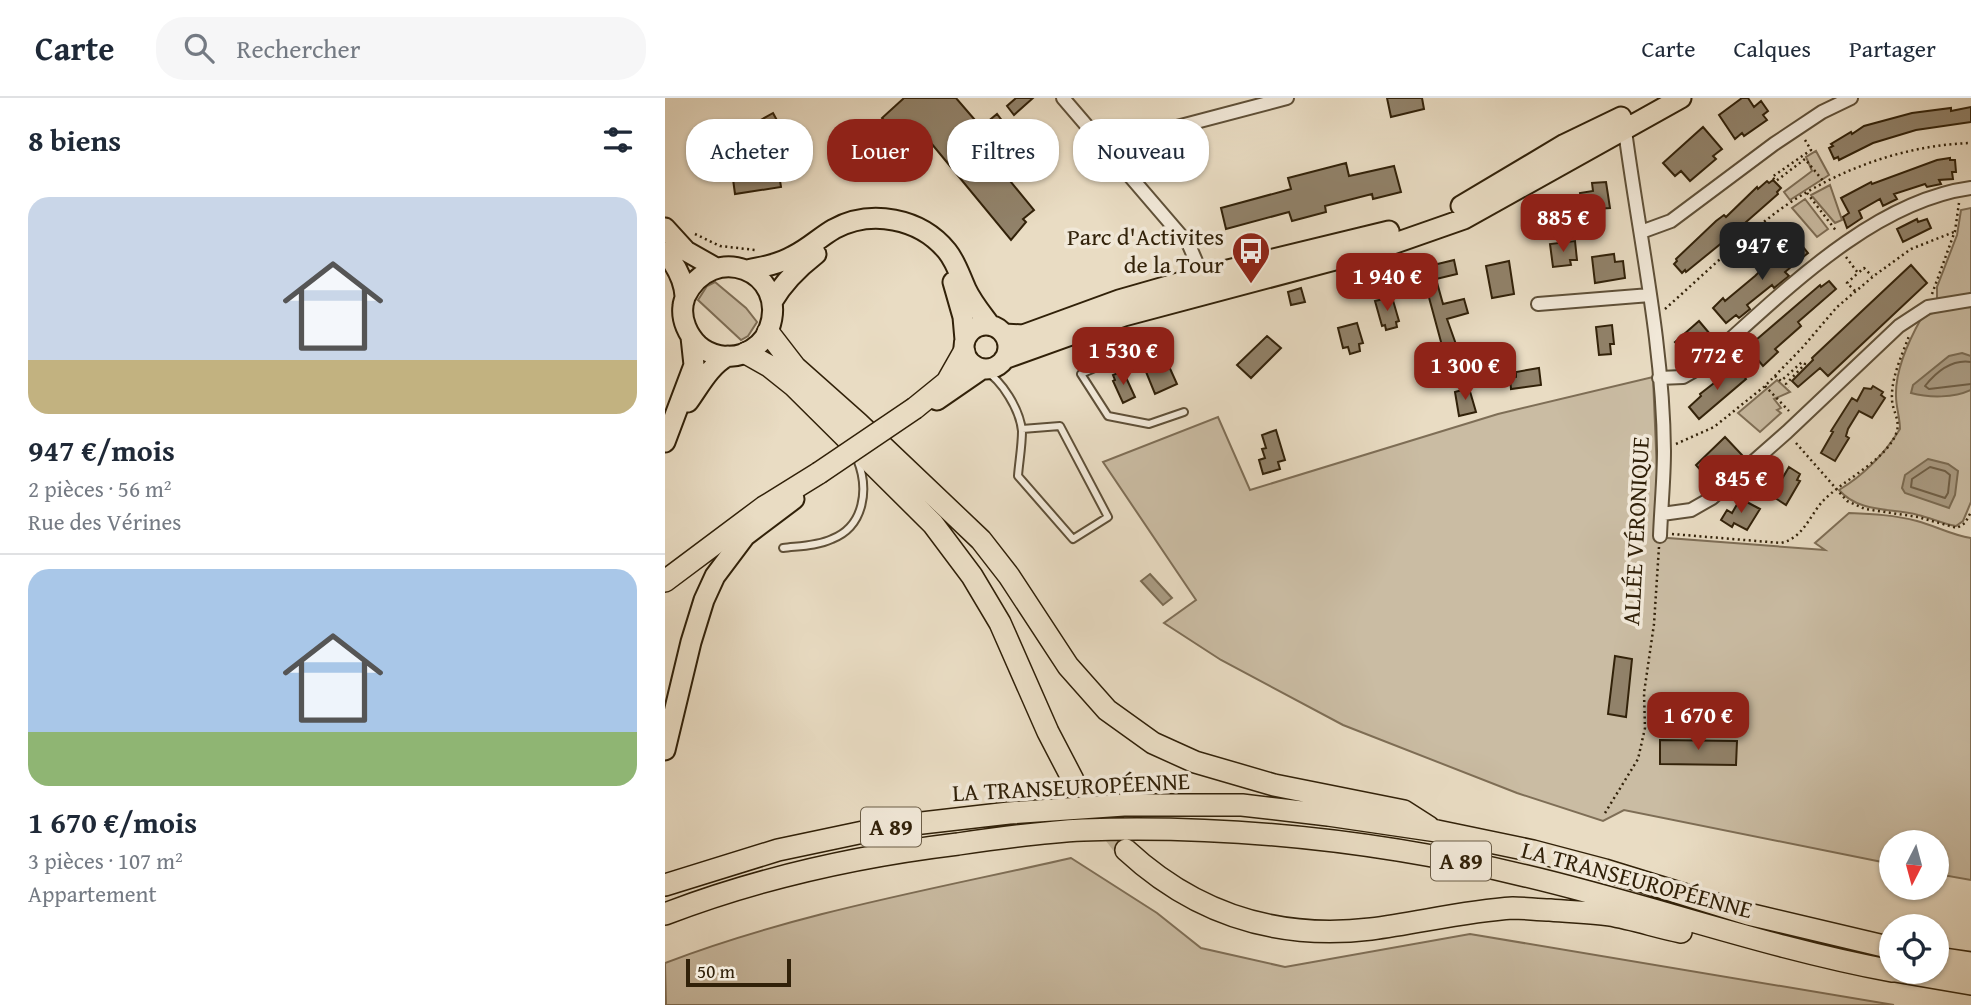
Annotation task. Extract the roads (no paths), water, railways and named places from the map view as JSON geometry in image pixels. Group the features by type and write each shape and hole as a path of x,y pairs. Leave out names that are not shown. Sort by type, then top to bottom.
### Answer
{"highway":[{"path":"768,332 795,367 981,540 1009,576 1067,666 1107,710 1153,743 1195,762 1274,785 1404,811 1437,831"},
{"path":"669,578 764,507 822,476 917,412 947,382 965,346"},
{"path":"737,355 769,366 795,386 933,524 972,576 1000,624 1048,732 1073,780"},
{"name":"LA TRANSEUROPÉENNE","path":"665,885 778,850 887,827 1009,813 1123,805 1242,805 1437,831 1533,851 1748,914 1879,945"},
{"name":"LA TRANSEUROPÉENNE","path":"665,914 777,878 850,860 905,851 1080,830 1172,829 1264,833 1437,856 1576,889 1742,937 1879,969"},
{"path":"1126,850 1146,869 1208,907 1266,926 1291,930 1329,932 1369,929 1514,908 1609,915 1703,938 1742,937"},
{"path":"1949,960 1971,963"},
{"name":"LA TRANSEUROPÉENNE","path":"1949,981 1971,985"}],"main road":[{"path":"965,346 972,330 978,326 1023,335 1206,284 1384,247 1464,219 1519,190 1663,98"},
{"path":"1624,122 1681,98"},
{"path":"747,270 778,264 833,229 852,221 866,218 907,222 936,239 948,252 972,299 1008,346 997,369"},
{"path":"772,302 798,269 821,250 845,236 869,229 905,233 923,243 948,271 959,302 969,361 997,369"},
{"path":"668,239 716,268"},
{"path":"668,239 685,297 683,317 691,337 694,366 668,434"},
{"path":"668,434 698,386 722,359 737,355 763,340 773,317 772,302 764,283 747,270 737,267 716,268 697,279 685,297"},
{"path":"917,412 1105,313"},
{"path":"691,337 703,349 737,355"},
{"path":"665,750 703,600 715,576 745,536 822,476"}],"street":[{"path":"1063,98 1081,119"},
{"path":"1207,119 1287,98"},
{"path":"1641,232 1671,221 1798,128 1850,98"},
{"name":"ALLÉE VÉRONIQUE","path":"1624,122 1650,295 1659,378 1664,450 1660,535"},
{"path":"1135,182 1189,245 1206,284"},
{"path":"1659,378 1683,377 1697,369 1814,267 1883,218 1934,197 1966,189"},
{"path":"1538,304 1650,295"},
{"path":"1662,514 1691,510 1712,498 1799,421 1899,326 1928,307 1971,300"}],"lane":[{"path":"1105,313 1122,355"},
{"path":"1150,344 1081,374 1108,416 1149,424 1184,412"},
{"path":"997,369 1022,429 1018,476 1073,539 1108,517 1060,426 1022,429"},
{"path":"783,548 834,539 851,527 861,508 864,492 863,474 849,441"}],"water":[{"path":"1962,353 1971,356 1971,390 1957,395 1941,396 1911,393 1913,385 1949,356"},
{"path":"1928,459 1948,464 1958,471 1955,495 1949,508 1905,493 1902,488 1905,475"},
{"path":"1150,574 1172,598 1163,605 1141,581"}],"tunnel":[{"path":"1073,780 1126,850"}],"place":[{"name":"Parc d'Activites de la Tour","path":"1251,285"}]}
